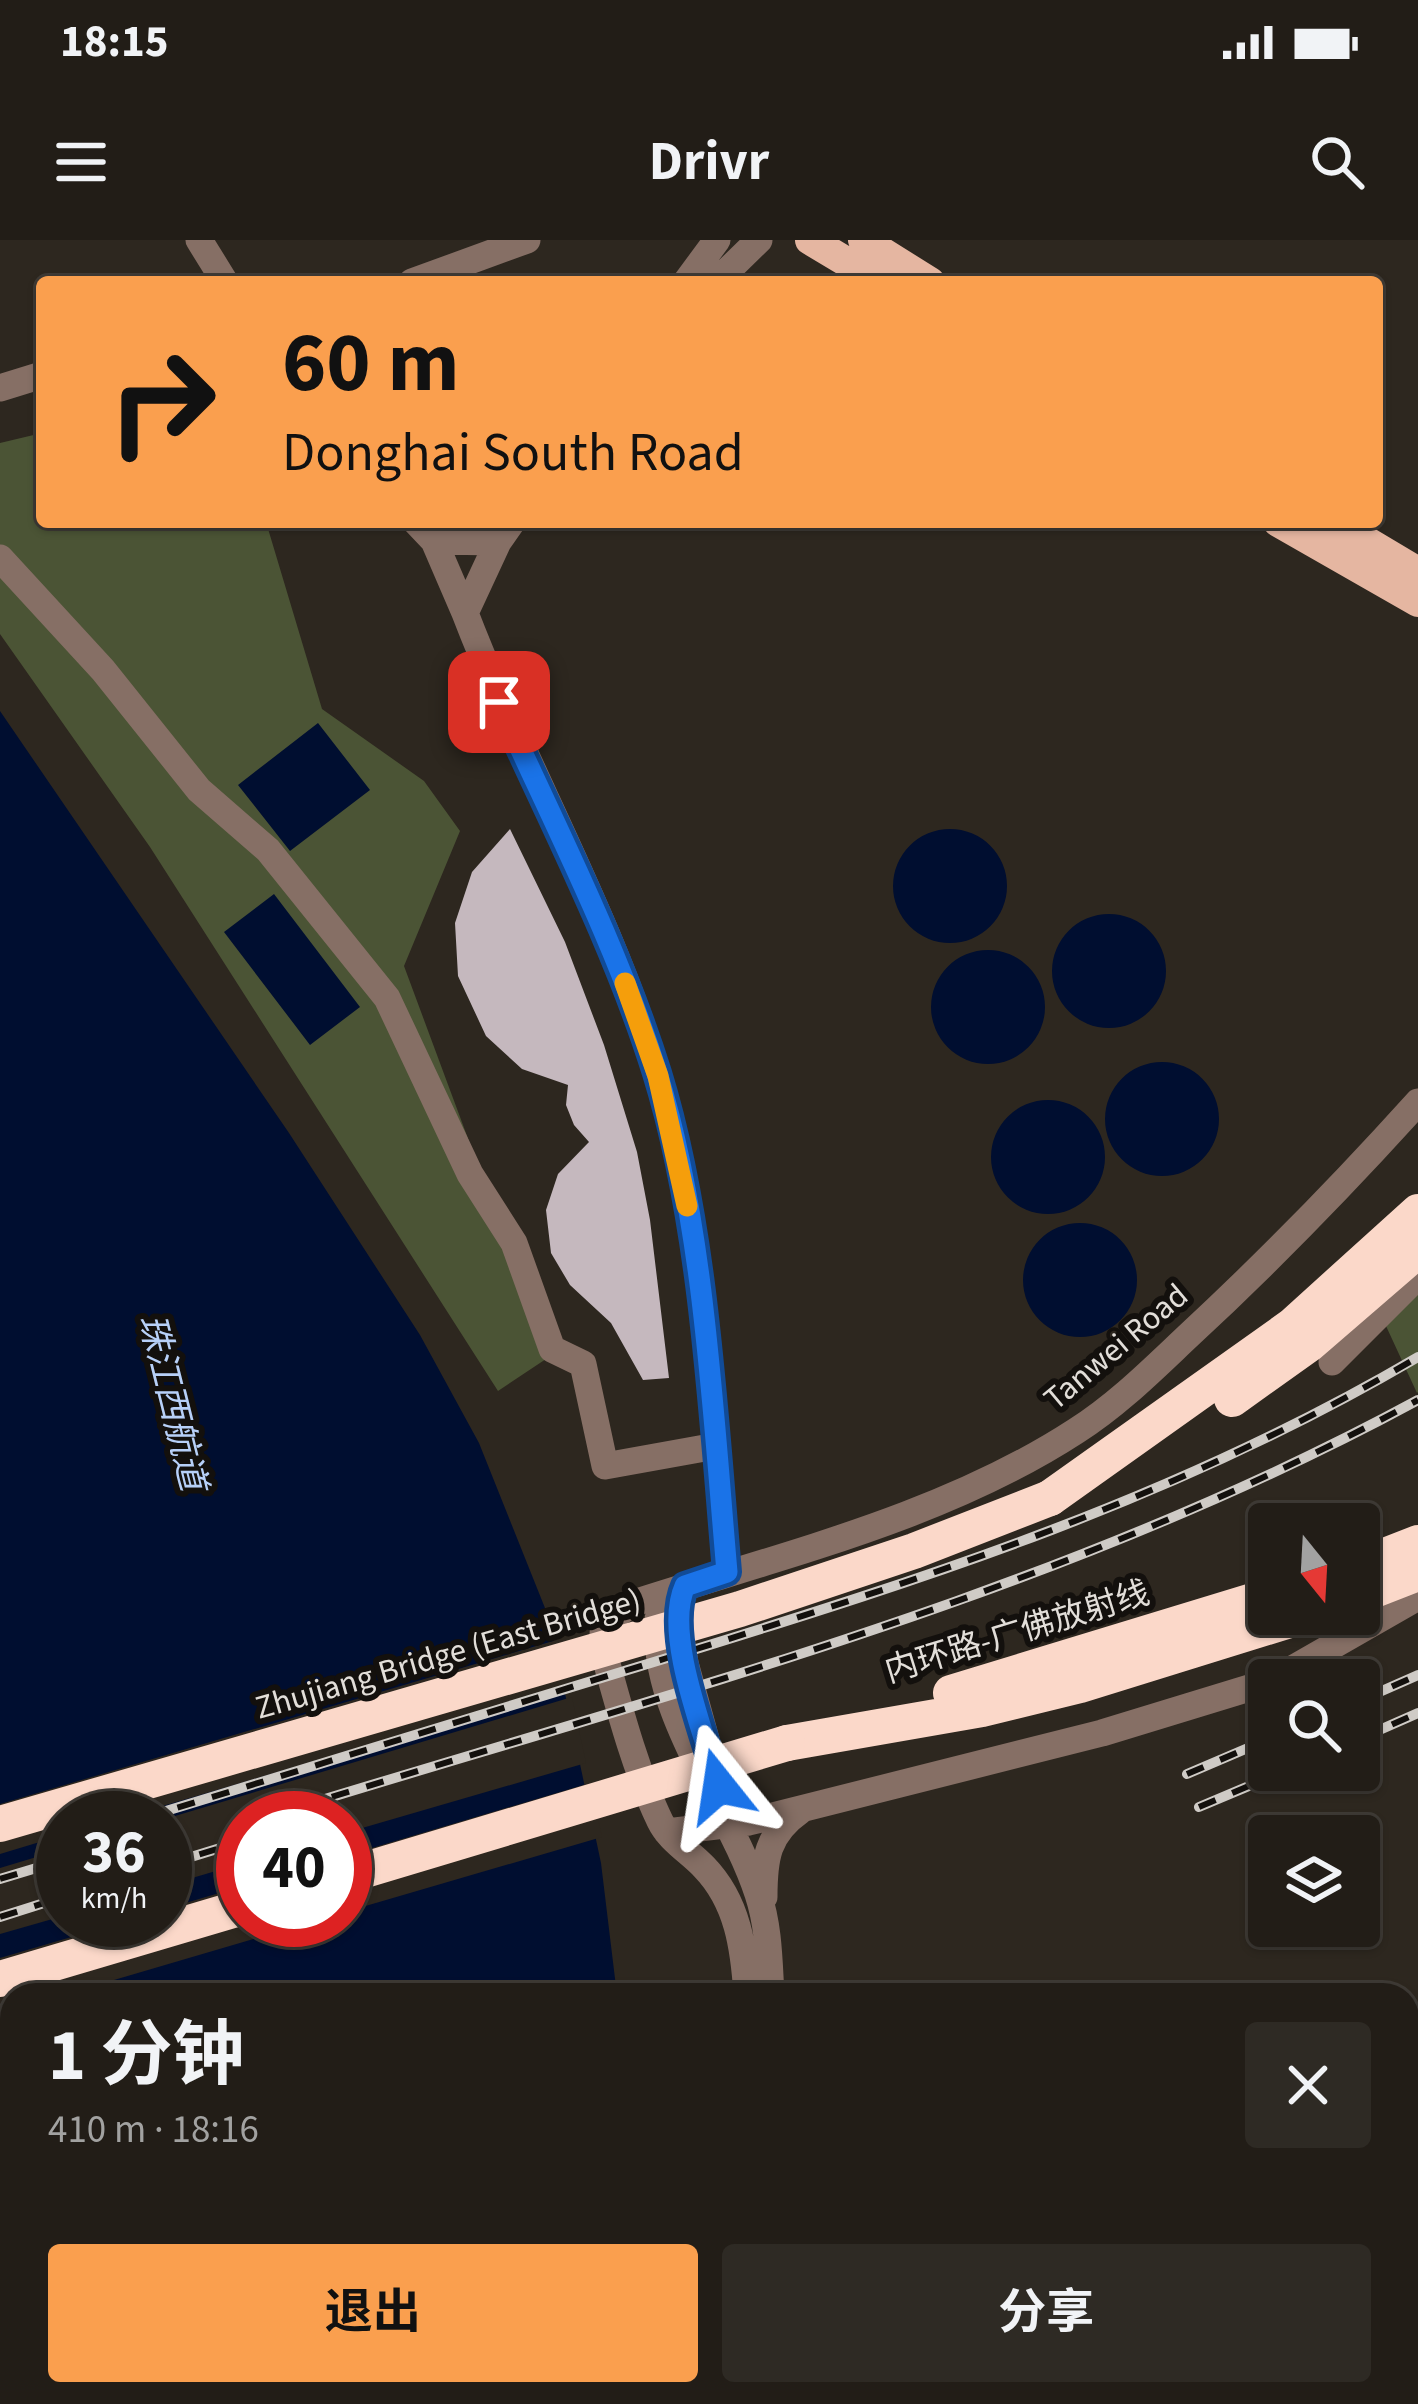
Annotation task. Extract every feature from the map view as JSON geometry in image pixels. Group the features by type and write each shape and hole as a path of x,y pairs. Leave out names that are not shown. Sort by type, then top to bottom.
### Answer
{"highway":[{"path":"1050,1498 1292,1326 1418,1212"},
{"path":"1050,1498 1166,1439 1271,1373 1418,1250"},
{"name":"Zhujiang Bridge (East Bridge)","path":"0,1824 740,1609 914,1552 1050,1498"},
{"path":"1380,1558 1418,1543"},
{"path":"1380,1588 1418,1573"},
{"name":"内环路-广佛放射线","path":"787,1743 1248,1602"},
{"path":"372,1868 787,1743 1080,1685 1248,1633"},
{"path":"0,1979 216,1914"}],"main road":[{"path":"810,240 870,276"},
{"path":"863,240 920,276"},
{"path":"1289,528 1418,602"},
{"path":"1344,528 1418,572"}],"street":[{"path":"199,240 221,276"},
{"path":"428,276 527,240"},
{"path":"690,276 717,240"},
{"path":"722,276 759,240"},
{"path":"0,388 36,377"},
{"path":"465,614 505,532 425,532 609,944 658,1076 689,1218 727,1572"},
{"path":"0,558 103,670 199,790 268,850 387,998 470,1174 514,1243 552,1349 584,1364 605,1466 716,1446"},
{"name":"Tanwei Road","path":"667,1832 618,1698 602,1633 604,1622 620,1609 921,1508 1079,1430 1245,1282 1418,1102"},
{"path":"1332,1362 1418,1276"},
{"path":"677,1589 681,1643 729,1826 764,1912"},
{"path":"1310,1659 1418,1597"},
{"path":"667,1832 729,1826 803,1808 1102,1733 1248,1688"},
{"path":"770,1983 765,1858 776,1830 803,1808"},
{"path":"667,1832 711,1874 731,1906 739,1928 746,1983"}],"green space":[{"path":"36,434 36,528 268,528 322,709 424,781 460,831 404,966 549,1357 498,1391 150,847 0,634 0,443"},
{"path":"1418,1293 1418,1392 1417,1393 1386,1326"}],"water":[{"name":"珠江西航道","path":"0,711 289,1133 420,1335 479,1443 549,1618 601,1863 616,1983 0,1983"},
{"path":"318,723 370,790 290,851 238,785"},
{"path":"950,829 972,833 991,845 1003,864 1007,886 1003,908 991,927 972,939 950,943 928,939 909,927 897,908 893,886 897,864 909,845 928,833"},
{"path":"274,894 360,1007 310,1045 224,932"},
{"path":"1109,914 1131,918 1150,930 1162,949 1166,971 1162,993 1150,1012 1131,1024 1109,1028 1087,1024 1068,1012 1056,993 1052,971 1056,949 1068,930 1087,918"},
{"path":"988,950 1010,954 1029,966 1041,985 1045,1007 1041,1029 1029,1048 1010,1060 988,1064 966,1060 947,1048 935,1029 931,1007 935,985 947,966 966,954"},
{"path":"1162,1062 1184,1066 1203,1078 1215,1097 1219,1119 1215,1141 1203,1160 1184,1172 1162,1176 1140,1172 1121,1160 1109,1141 1105,1119 1109,1097 1121,1078 1140,1066"},
{"path":"1048,1100 1070,1104 1089,1116 1101,1135 1105,1157 1101,1179 1089,1198 1070,1210 1048,1214 1026,1210 1007,1198 995,1179 991,1157 995,1135 1007,1116 1026,1104"},
{"path":"1080,1223 1102,1227 1121,1239 1133,1258 1137,1280 1133,1302 1121,1321 1102,1333 1080,1337 1058,1333 1039,1321 1027,1302 1023,1280 1027,1258 1039,1239 1058,1227"}],"pier":[{"path":"560,1639 570,1686 192,1797 192,1791 44,1791"},
{"path":"572,1697 586,1763 372,1825 372,1791 258,1791"},
{"path":"590,1783 602,1837 372,1904 372,1848"},
{"path":"36,1793 36,1843 0,1854 0,1804"},
{"path":"216,1804 216,1871 192,1878 192,1811"},
{"path":"36,1857 36,1924 0,1934 0,1868"},
{"path":"216,1894 216,1947 226,1947 104,1983 0,1983 0,1958 37,1947 192,1947 192,1901"}],"building":[{"path":"510,829 565,942 637,1152 669,1378 643,1380 611,1323 570,1285 551,1253 546,1210 558,1174 589,1142 574,1125 566,1105 568,1085 522,1069 486,1036 458,976 455,923 472,872"}],"railway":[{"path":"192,1803 765,1628 1051,1530 1237,1452 1418,1357"},
{"path":"352,1791 705,1684 997,1586 1140,1531 1281,1469 1418,1400"},
{"path":"1380,1692 1418,1675"},
{"path":"1380,1730 1418,1713"},
{"path":"1187,1774 1248,1748"},
{"path":"1199,1807 1248,1786"},
{"path":"192,1857 216,1849"},
{"path":"0,1879 36,1868"},
{"path":"0,1917 36,1906"}],"slow traffic":[{"path":"625,983 658,1076 687,1206"}],"route":[{"path":"499,702 632,1001 677,1151 714,1428 727,1572 685,1586 677,1618 719,1786"}]}
